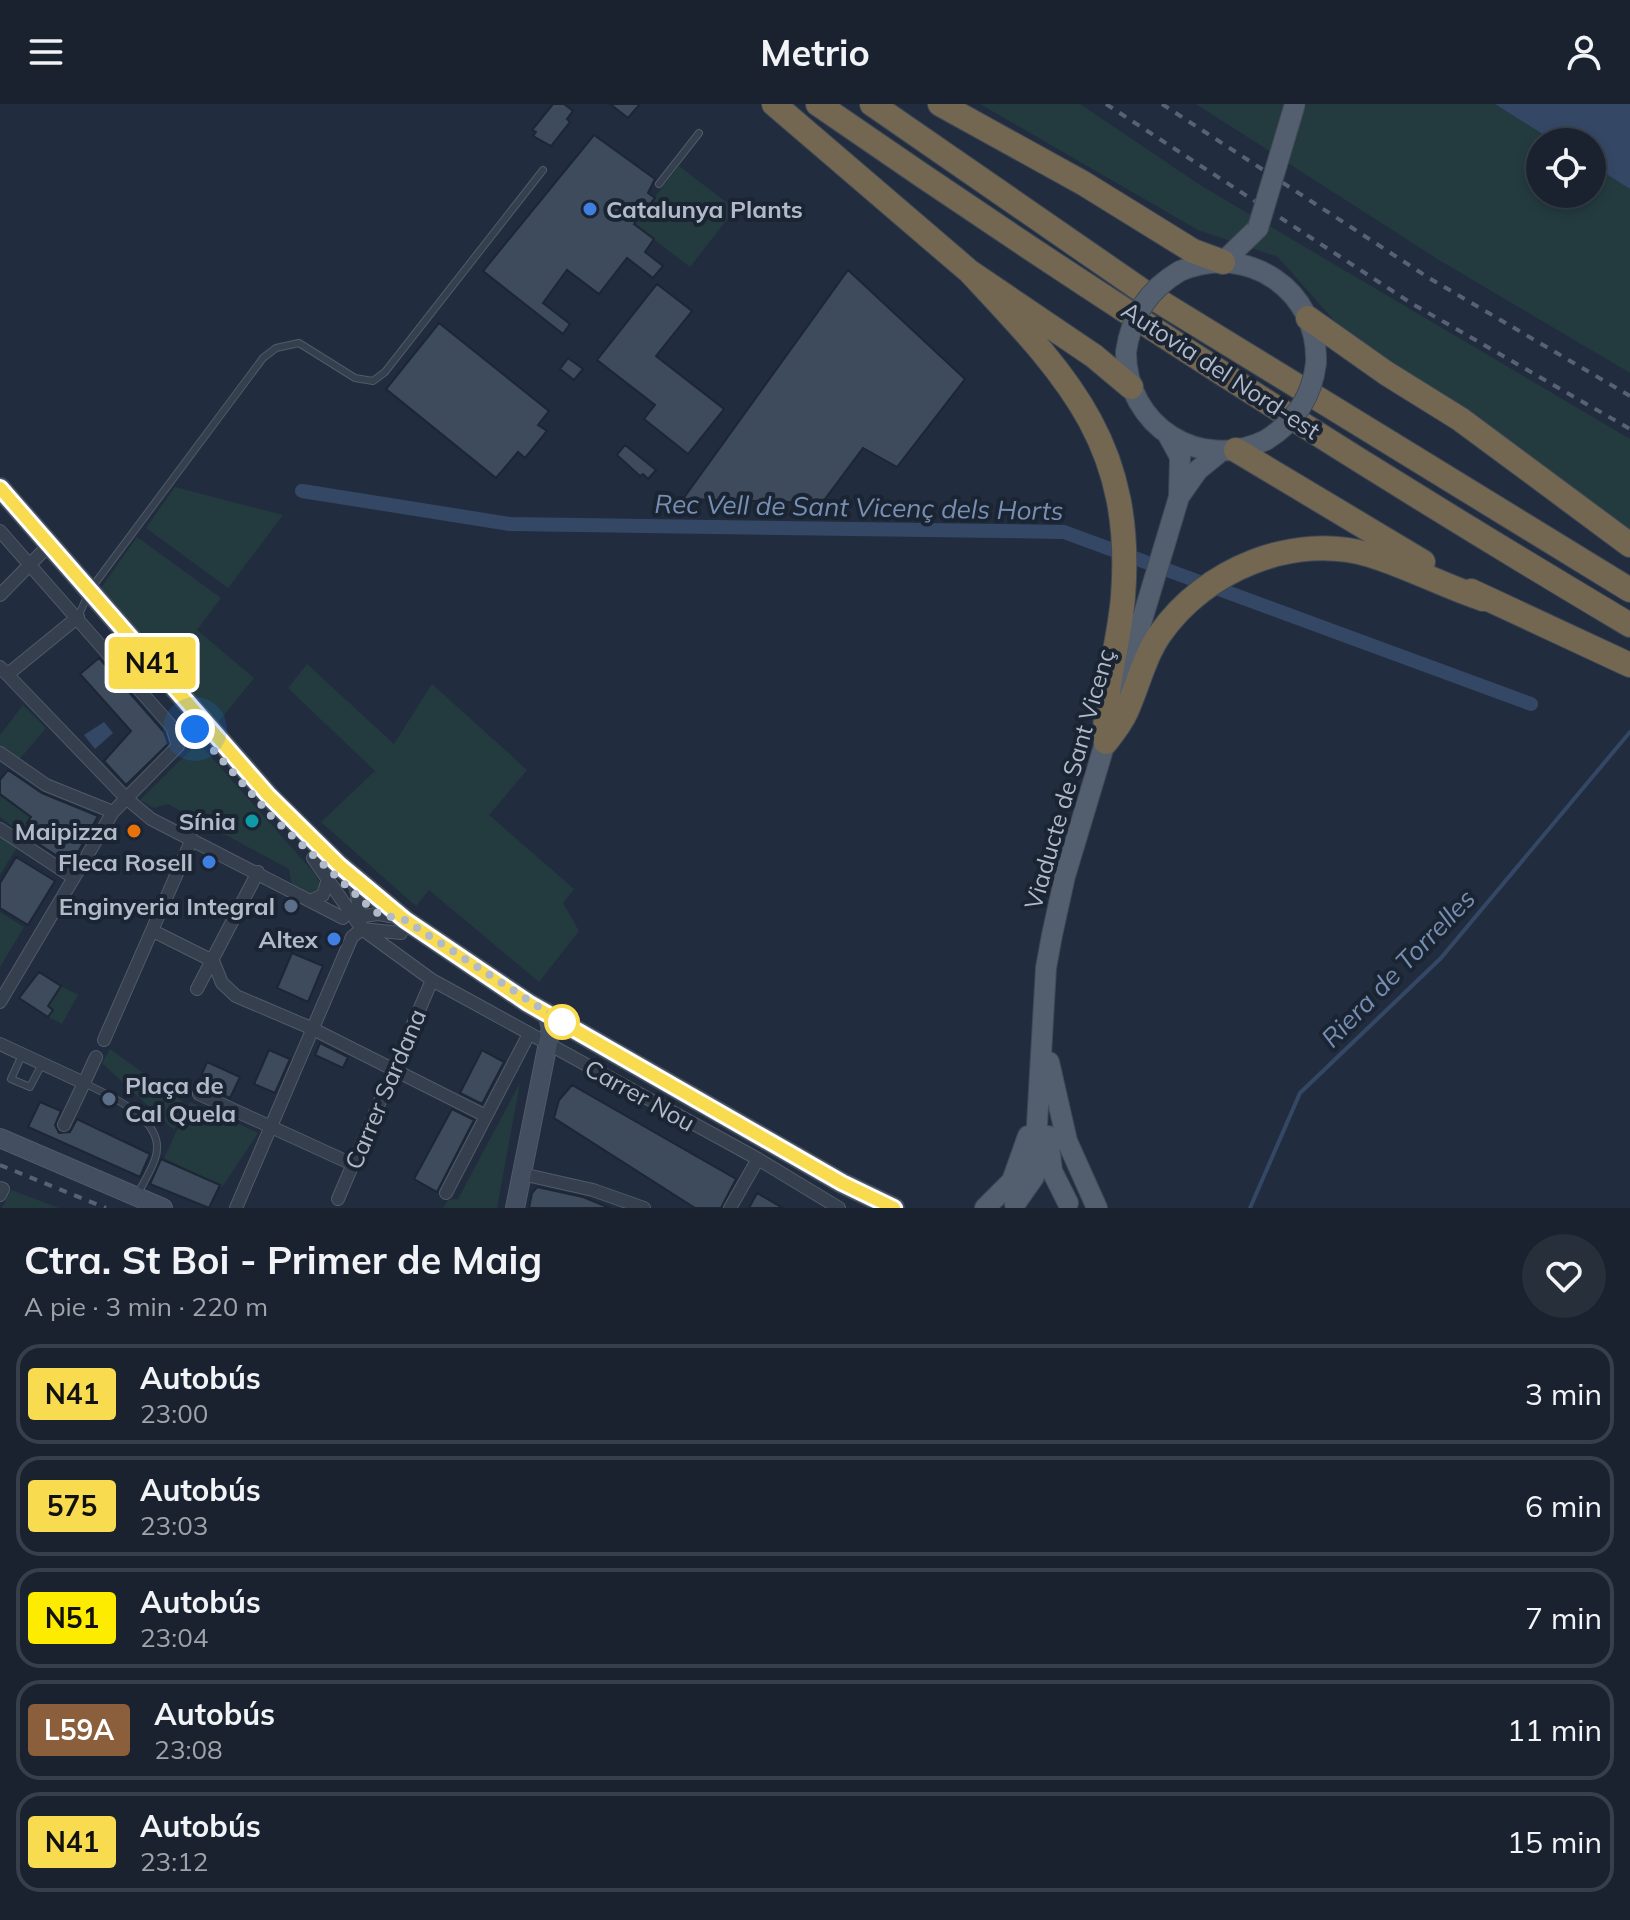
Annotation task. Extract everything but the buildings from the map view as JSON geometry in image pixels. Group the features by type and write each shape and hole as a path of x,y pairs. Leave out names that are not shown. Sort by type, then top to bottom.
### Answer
{"highway":[{"path":"774,104 970,272 1045,351 1078,396 1099,439 1116,486 1134,601 1103,710 1106,742"},
{"name":"Autovia del Nord-est","path":"818,104 946,192 1341,448 1630,625"},
{"name":"Autovia del Nord-est","path":"872,104 1144,292 1630,590"},
{"path":"940,104 1083,183 1193,251 1223,262"},
{"path":"970,272 1094,356 1131,387"},
{"path":"1308,318 1361,357 1460,419 1630,545"},
{"path":"1228,451 1483,599"},
{"path":"1106,742 1125,714 1161,631 1220,579 1279,552 1325,548 1367,554 1483,599 1630,665"}],"main road":[{"path":"1223,262 1258,228 1295,104"},
{"path":"1258,228 1270,275"},
{"path":"1179,497 1198,470 1228,451 1266,440 1298,412 1309,394 1316,363 1308,318 1293,293 1270,275 1243,264 1203,263 1180,271 1159,285 1142,304 1131,327 1126,352 1131,387 1150,419 1168,435 1193,447 1228,451"},
{"path":"1134,601 1166,540 1179,497 1180,457 1168,435"},
{"path":"0,488 40,553"},
{"path":"0,505 84,603 268,795 320,856 403,927 548,1029 866,1208"},
{"name":"Viaducte de Sant Vicenç","path":"1012,1206 1034,1177 1043,1022 1052,935 1065,876 1106,742"},
{"path":"320,856 358,919 403,927"},
{"path":"1043,1022 1067,1141 1097,1208"},
{"path":"548,1029 894,1208"},
{"path":"985,1208 1007,1189 1021,1163 1041,1081"},
{"name":"Viaducte de Sant Vicenç","path":"1041,1081 1049,1158 1055,1181 1071,1206"},
{"path":"1012,1206 1038,1196 1071,1206"}],"street":[{"path":"0,531 40,553 84,603 178,738 178,746 113,812 0,1002"},
{"path":"0,595 40,553"},
{"path":"4,670 84,603"},
{"name":"Carrer Nou","path":"4,670 126,798 151,819 310,901 358,919 432,980 529,1034 548,1029 839,1208"},
{"path":"0,753 46,785 113,812"},
{"path":"0,829 74,878"},
{"path":"104,1040 192,839"},
{"path":"236,1208 358,919 328,879 320,856"},
{"path":"197,989 258,872"},
{"path":"310,901 323,895 328,879"},
{"path":"153,931 213,961 228,991 311,1028 486,1116"},
{"name":"Carrer Sardana","path":"338,1199 432,980"},
{"path":"515,1208 548,1029"},
{"path":"446,1193 529,1034"},
{"path":"0,1044 84,1082"},
{"path":"64,1125 96,1057"},
{"path":"199,1094 352,1164"},
{"path":"0,1138 163,1208"},
{"path":"730,1208 758,1159"},
{"path":"522,1174 593,1190 644,1208"},
{"path":"0,1188 3,1189 0,1195"}],"lane":[{"path":"659,184 699,133"},
{"path":"84,603 263,358 276,348 299,343 355,378 373,381 385,372 543,170"},
{"path":"23,1055 11,1079 30,1087 42,1064"},
{"path":"84,1082 136,1113 156,1138 157,1156 137,1196"}],"green space":[{"path":"980,104 1080,104 1200,185 1630,439 1630,536 1339,326 1278,257 1198,230"},
{"path":"1196,104 1495,104 1533,128 1526,128 1526,208 1606,208 1606,174 1630,189 1630,373 1439,260"},
{"path":"679,166 735,209 690,267 634,224"},
{"path":"175,487 283,515 228,588 146,528"},
{"path":"137,537 221,598 197,630 254,678 216,725 99,591"},
{"path":"307,664 394,744 432,684 527,770 489,815 574,889 563,903 579,931 539,982 429,890 416,906 321,822 375,771 288,688"},
{"path":"23,705 46,728 18,761 0,748 0,735"},
{"path":"196,740 315,874 321,885 319,893 310,894 292,885 289,869 168,804 154,808 140,800 191,750"},
{"path":"0,796 31,817 27,823 37,830 30,839 0,817"},
{"path":"0,832 19,844 0,875"},
{"path":"0,912 24,927 0,967"},
{"path":"61,986 78,995 62,1024 43,1014"},
{"path":"110,1049 186,1104 174,1130 102,1063"},
{"path":"520,1083 497,1208 443,1208 448,1200 458,1199"},
{"path":"190,1102 258,1133 222,1187 164,1158"},
{"path":"11,1190 59,1208 2,1208"}],"water":[{"path":"1495,104 1630,104 1630,189 1606,174 1606,128 1533,128"},
{"path":"104,722 113,733 95,749 84,735"}],"waterway":[{"name":"Rec Vell de Sant Vicenç dels Horts","path":"302,491 510,524 1064,532 1531,704"},
{"name":"Riera de Torrelles","path":"1250,1208 1300,1093 1441,958 1630,732"}],"railway":[{"path":"1106,104 1411,303 1630,429"},
{"path":"1162,104 1429,278 1630,396"},
{"path":"0,1165 106,1208"}],"bus line":[{"name":"N41","path":"0,488 268,795 339,865 405,920 528,1003 842,1183 894,1208"}],"place":[{"name":"Catalunya Plants","path":"590,209"},
{"name":"Sínia","path":"252,821"},
{"name":"Maipizza","path":"134,831"},
{"name":"Fleca Rosell","path":"209,862"},
{"name":"Enginyeria Integral","path":"291,906"},
{"name":"Altex","path":"334,939"},
{"name":"Plaça de Cal Quela","path":"109,1099"}],"route":[{"path":"195,729 272,817 365,903 379,914 405,920 504,988 562,1022"}]}
